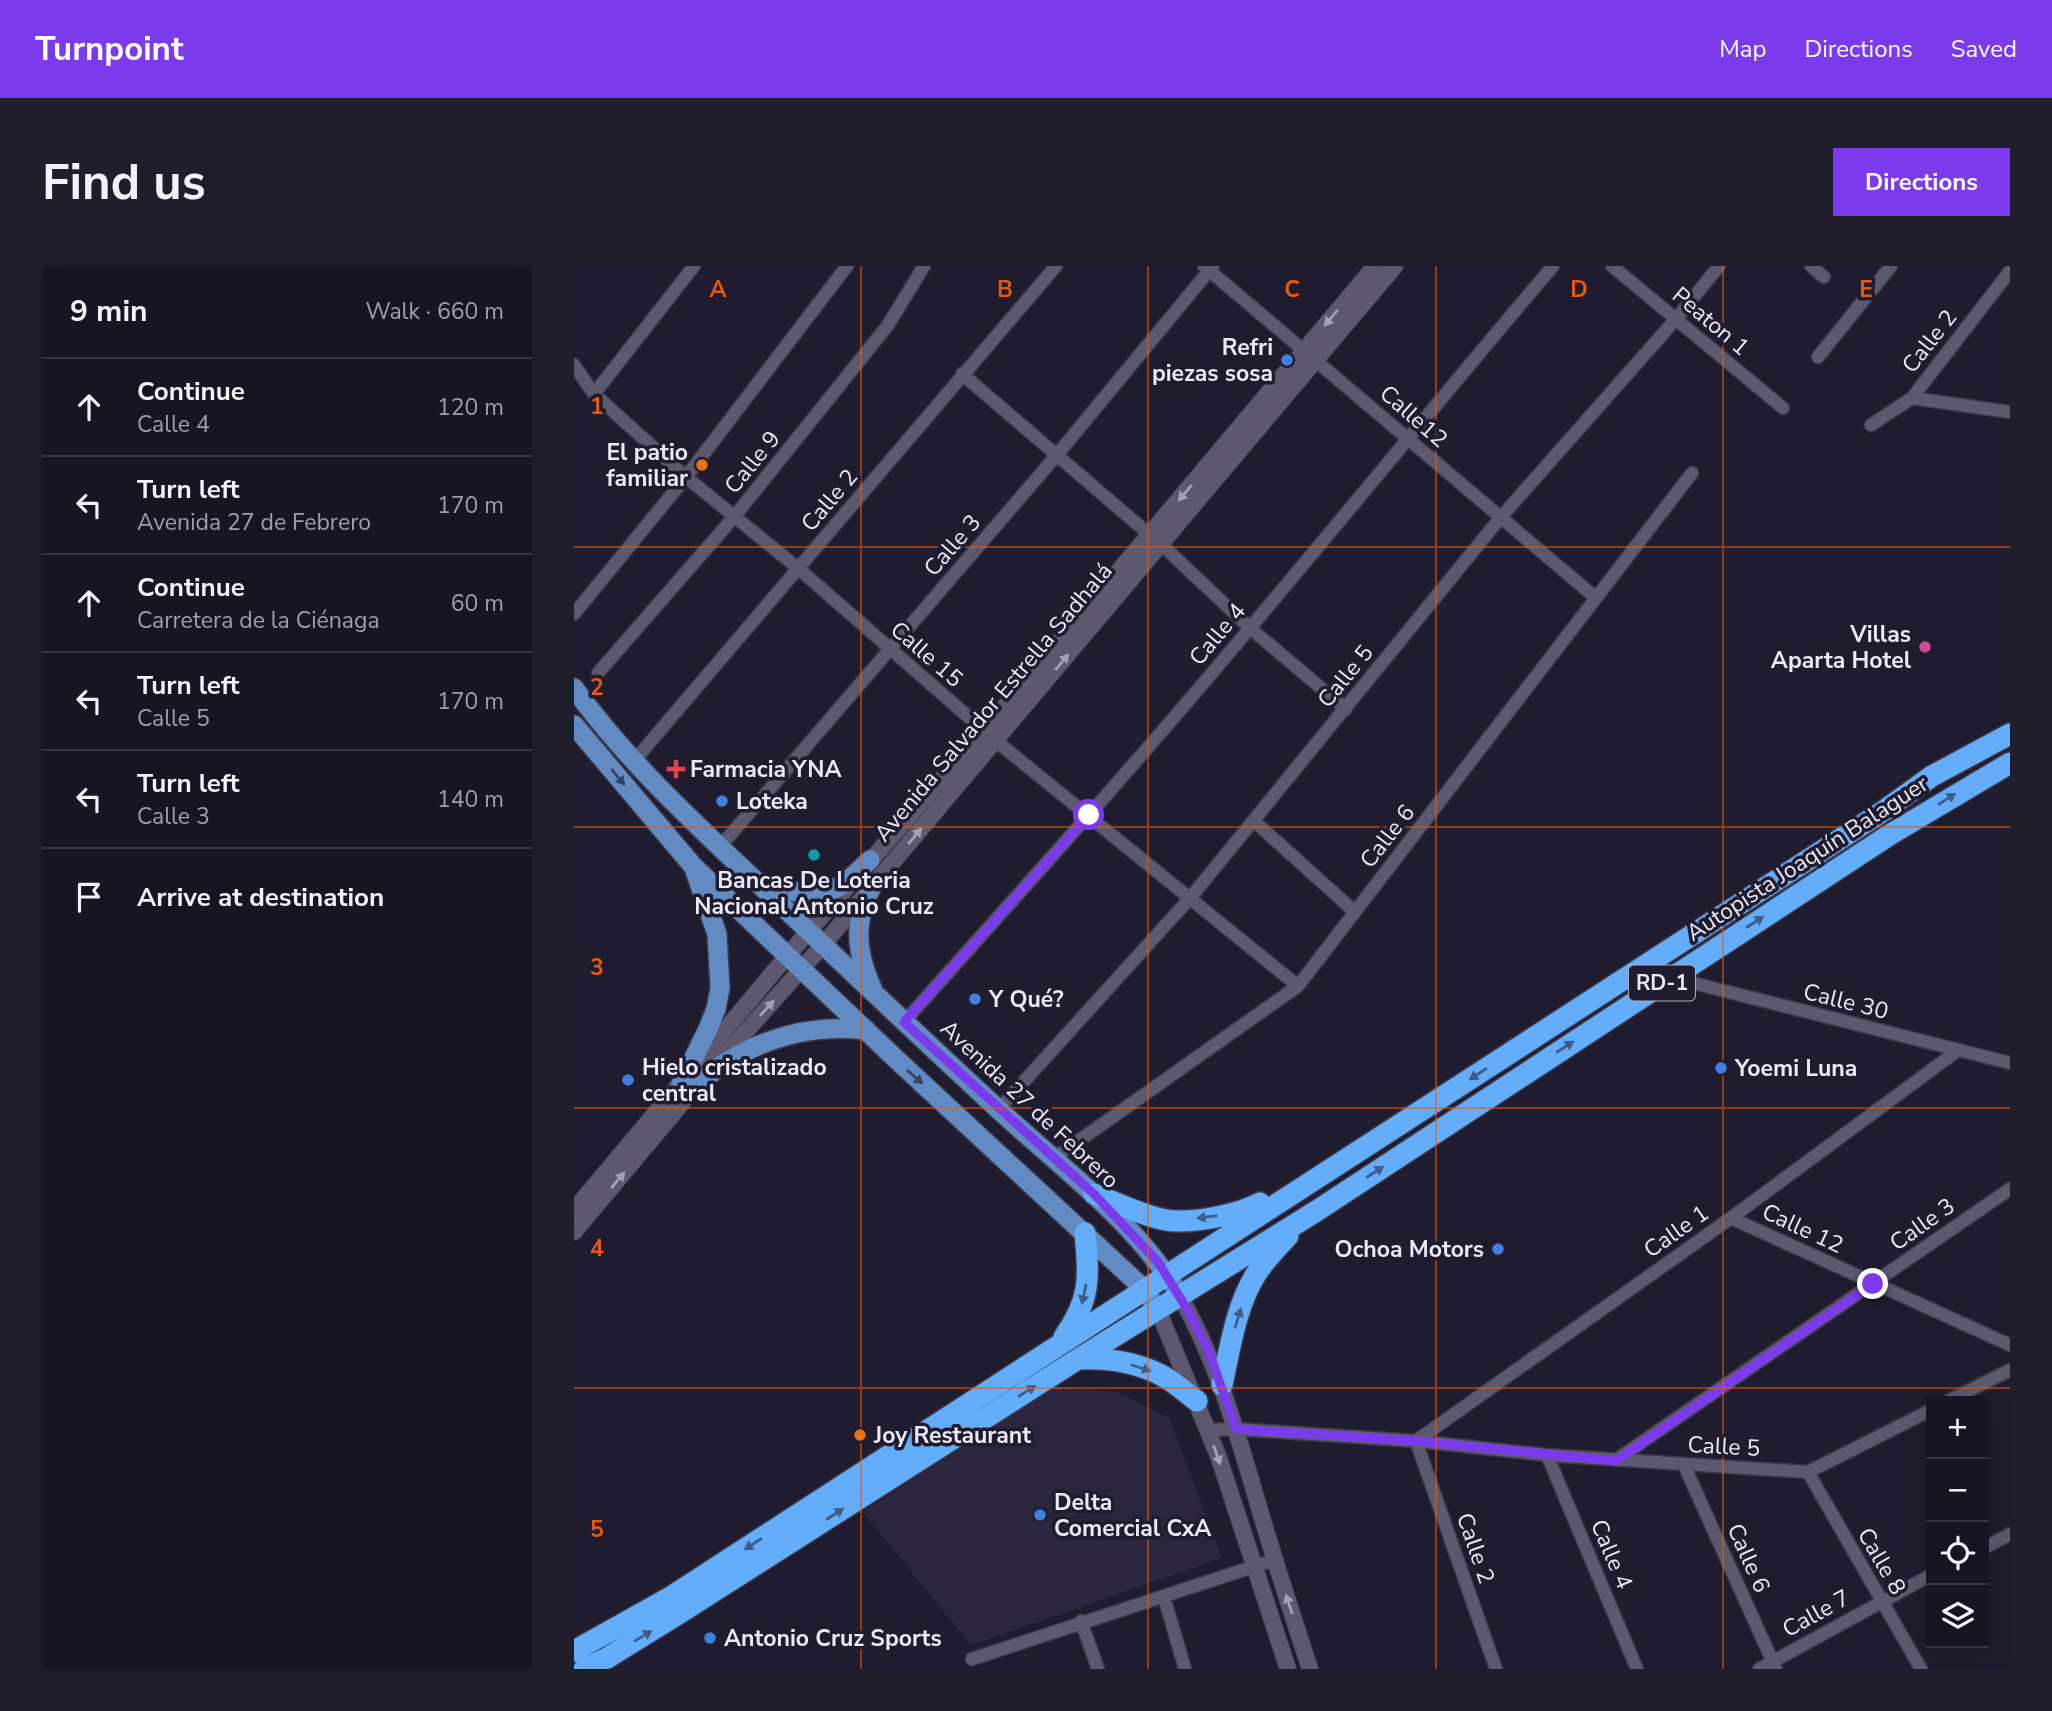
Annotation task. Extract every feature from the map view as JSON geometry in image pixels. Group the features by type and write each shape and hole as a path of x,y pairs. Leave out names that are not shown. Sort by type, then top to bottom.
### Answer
{"highway":[{"name":"Autopista Joaquín Balaguer","path":"1358,1152 1874,817 1932,776 2010,734"},
{"name":"Autopista Joaquín Balaguer","path":"1318,1210 1891,834 2010,764"},
{"path":"1094,1194 1175,1221 1242,1213 1358,1152"},
{"path":"574,1651 669,1598 1358,1152"},
{"path":"584,1669 607,1658 678,1614 1078,1359 1318,1210"},
{"path":"1222,1385 1239,1315 1256,1275 1289,1235 1318,1210"},
{"path":"1057,1347 1079,1315 1084,1295 1088,1273 1085,1233"},
{"path":"1078,1359 1103,1358 1140,1367 1162,1375 1197,1401"}],"main road":[{"name":"Avenida Salvador Estrella Sadhalá","path":"1310,355 1375,266"},
{"name":"Avenida Salvador Estrella Sadhalá","path":"574,1210 816,938 874,883 990,736 1310,355 1395,266"},
{"name":"Avenida 27 de Febrero","path":"574,688 634,761 719,848 904,1022 1094,1194 1167,1274 1180,1296"},
{"path":"574,725 693,866 1144,1289 1158,1310 1219,1458 1288,1669"},
{"name":"Avenida Salvador Estrella Sadhalá","path":"816,938 870,860 990,736"},
{"path":"757,882 781,890 813,893 831,890 870,860"},
{"path":"685,1088 716,1009 720,988 717,934 693,866"},
{"path":"874,883 859,917 859,936 863,965 874,992"},
{"path":"685,1088 721,1065 781,1036 848,1028 866,1030"},
{"name":"Avenida Salvador Estrella Sadhalá","path":"574,1233 685,1088"},
{"path":"1180,1296 1209,1352 1222,1385 1310,1669"}],"street":[{"path":"594,394 694,266"},
{"name":"Calle 9","path":"574,614 686,477 847,266"},
{"name":"Calle 9","path":"598,673 734,517 888,325 924,266"},
{"name":"Calle 2","path":"634,761 1056,266"},
{"name":"Calle 4","path":"904,1022 1089,815 1250,628 1406,438 1553,266"},
{"name":"Peaton 1","path":"1612,266 1783,408"},
{"name":"Calle 5","path":"999,1109 1191,897 1501,517 1720,266"},
{"path":"1811,266 1824,277"},
{"path":"1818,357 1891,266"},
{"name":"Calle12","path":"1208,267 1596,598"},
{"name":"Calle 3","path":"719,848 1056,456 1208,267"},
{"name":"Calle 2","path":"1871,425 1912,398 2010,271"},
{"name":"Calle 15","path":"574,365 594,394 686,477 799,569 990,736 1298,986"},
{"path":"962,374 1155,539 1250,628 1346,709"},
{"path":"1912,398 2010,412"},
{"name":"Calle 6","path":"1053,1159 1298,986 1692,473"},
{"path":"1254,821 1355,912"},
{"name":"Calle 30","path":"1673,975 1685,981 2010,1063"},
{"name":"Calle 1","path":"1416,1441 1731,1218 1957,1051"},
{"name":"Calle 3","path":"1616,1461 2010,1189"},
{"name":"Calle 12","path":"1731,1218 2010,1345"},
{"path":"1958,1396 2010,1370"},
{"name":"Calle 5","path":"1208,1430 1236,1429 1416,1441 1616,1461 1808,1472 1926,1413"},
{"name":"Calle 2","path":"1416,1441 1496,1669"},
{"name":"Calle 4","path":"1547,1455 1637,1669"},
{"name":"Calle 6","path":"1684,1465 1775,1665"},
{"name":"Calle 8","path":"1808,1472 1880,1602 1921,1669"},
{"path":"1989,1545 2010,1534"},
{"path":"972,1659 1275,1560"},
{"name":"Calle 7","path":"1759,1669 1775,1665 1926,1578"},
{"path":"1164,1597 1185,1669"},
{"path":"1081,1622 1098,1669"}],"shaded area":[{"path":"1053,1386 1117,1392 1169,1417 1222,1558 971,1645 863,1512"}],"place":[{"name":"Refri piezas sosa","path":"1287,360"},
{"name":"El patio familiar","path":"702,465"},
{"name":"Villas Aparta Hotel","path":"1925,647"},
{"name":"Farmacia YNA","path":"676,769"},
{"name":"Loteka","path":"722,801"},
{"name":"Bancas De Loteria Nacional Antonio Cruz","path":"814,855"},
{"name":"Y Qué?","path":"975,999"},
{"name":"Yoemi Luna","path":"1721,1068"},
{"name":"Hielo cristalizado central","path":"628,1080"},
{"name":"Ochoa Motors","path":"1498,1249"},
{"name":"Joy Restaurant","path":"860,1435"},
{"name":"Delta Comercial CxA","path":"1040,1515"},
{"name":"Antonio Cruz Sports","path":"710,1638"}],"route":[{"path":"1089,815 904,1022 1094,1194 1158,1262 1209,1352 1236,1429 1416,1441 1616,1461 1873,1284"}]}
